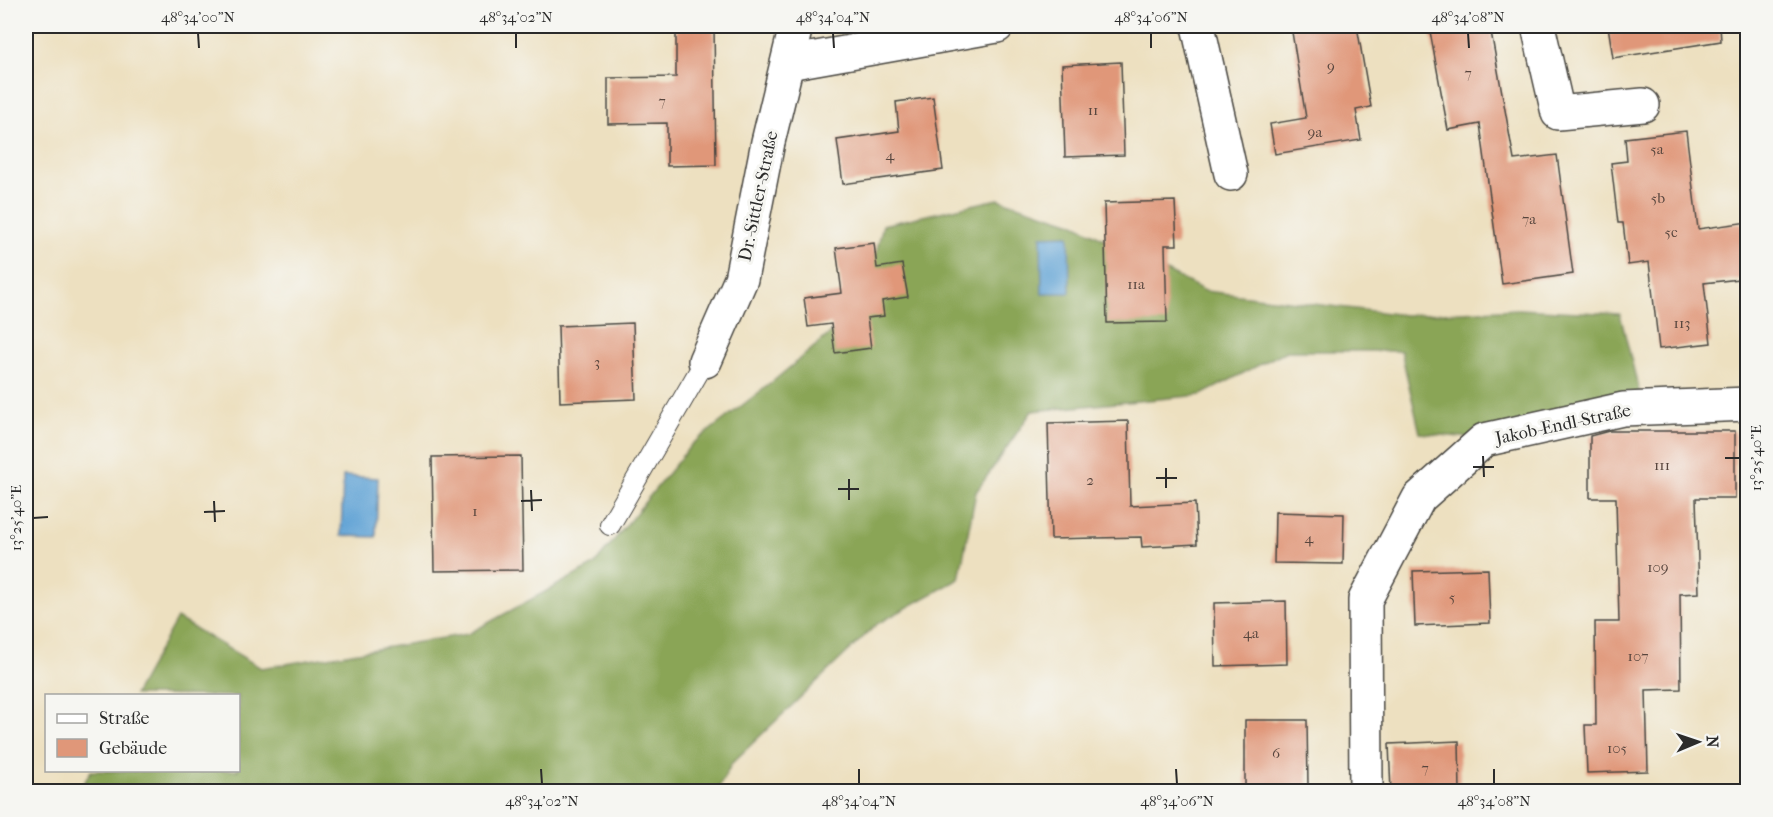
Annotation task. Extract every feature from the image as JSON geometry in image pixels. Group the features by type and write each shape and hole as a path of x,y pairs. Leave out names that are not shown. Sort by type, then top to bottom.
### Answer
{"street":[{"name":"Dr.-Sittler-Straße","path":"705,361 741,279 768,142 796,26"},
{"path":"788,63 997,26"},
{"path":"1198,26 1231,174"},
{"path":"1538,26 1558,113 1643,105"},
{"name":"Jakob-Endl-Straße","path":"1366,792 1365,600 1419,498 1484,440 1623,409 1748,404"}],"lane":[{"path":"610,525 705,361"}],"green space":[{"path":"998,199 1073,223 1205,291 1405,315 1518,309 1620,314 1641,399 1471,438 1420,433 1401,351 1286,351 1201,395 1032,411 976,492 959,579 877,624 732,763 717,791 79,792 90,772 240,772 240,694 135,694 177,618 261,668 468,634 594,565 691,445 771,383 863,306 883,225"}],"water":[{"path":"1069,235 1070,293 1042,293 1041,236"},
{"path":"343,476 378,478 376,537 341,536"}],"building":[{"path":"676,26 714,26 716,165 667,166 667,123 608,124 608,78 676,77"},
{"path":"1291,26 1357,26 1371,107 1356,110 1361,140 1275,154 1270,124 1306,118"},
{"path":"1429,26 1490,26 1514,160 1557,155 1573,274 1502,284 1480,124 1448,130"},
{"path":"1608,26 1720,26 1721,41 1613,58"},
{"path":"1121,62 1124,155 1065,157 1062,65"},
{"path":"933,97 943,170 843,184 837,140 899,131 896,102"},
{"path":"1686,131 1698,229 1748,222 1748,278 1704,283 1711,343 1659,349 1649,262 1628,265 1623,223 1618,223 1611,163 1627,161 1625,138"},
{"path":"1175,201 1177,245 1165,245 1167,322 1107,323 1104,203"},
{"path":"874,243 877,268 902,264 908,297 882,301 884,316 867,318 871,348 835,353 831,324 808,327 804,298 842,293 836,248"},
{"path":"633,323 636,399 560,402 558,326"},
{"path":"1128,421 1130,506 1195,503 1197,544 1142,547 1141,537 1051,539 1048,423"},
{"path":"1609,431 1735,431 1735,498 1696,498 1699,593 1680,594 1681,689 1646,690 1648,771 1587,773 1585,725 1596,725 1595,622 1619,622 1616,498 1590,498 1590,436"},
{"path":"521,456 523,570 434,571 432,457"},
{"path":"1275,512 1344,514 1343,564 1274,563"},
{"path":"1488,569 1490,623 1415,626 1413,571"},
{"path":"1286,601 1287,664 1215,666 1214,603"},
{"path":"1245,720 1307,720 1308,786 1245,786"},
{"path":"1459,741 1460,792 1391,792 1389,744"}]}
